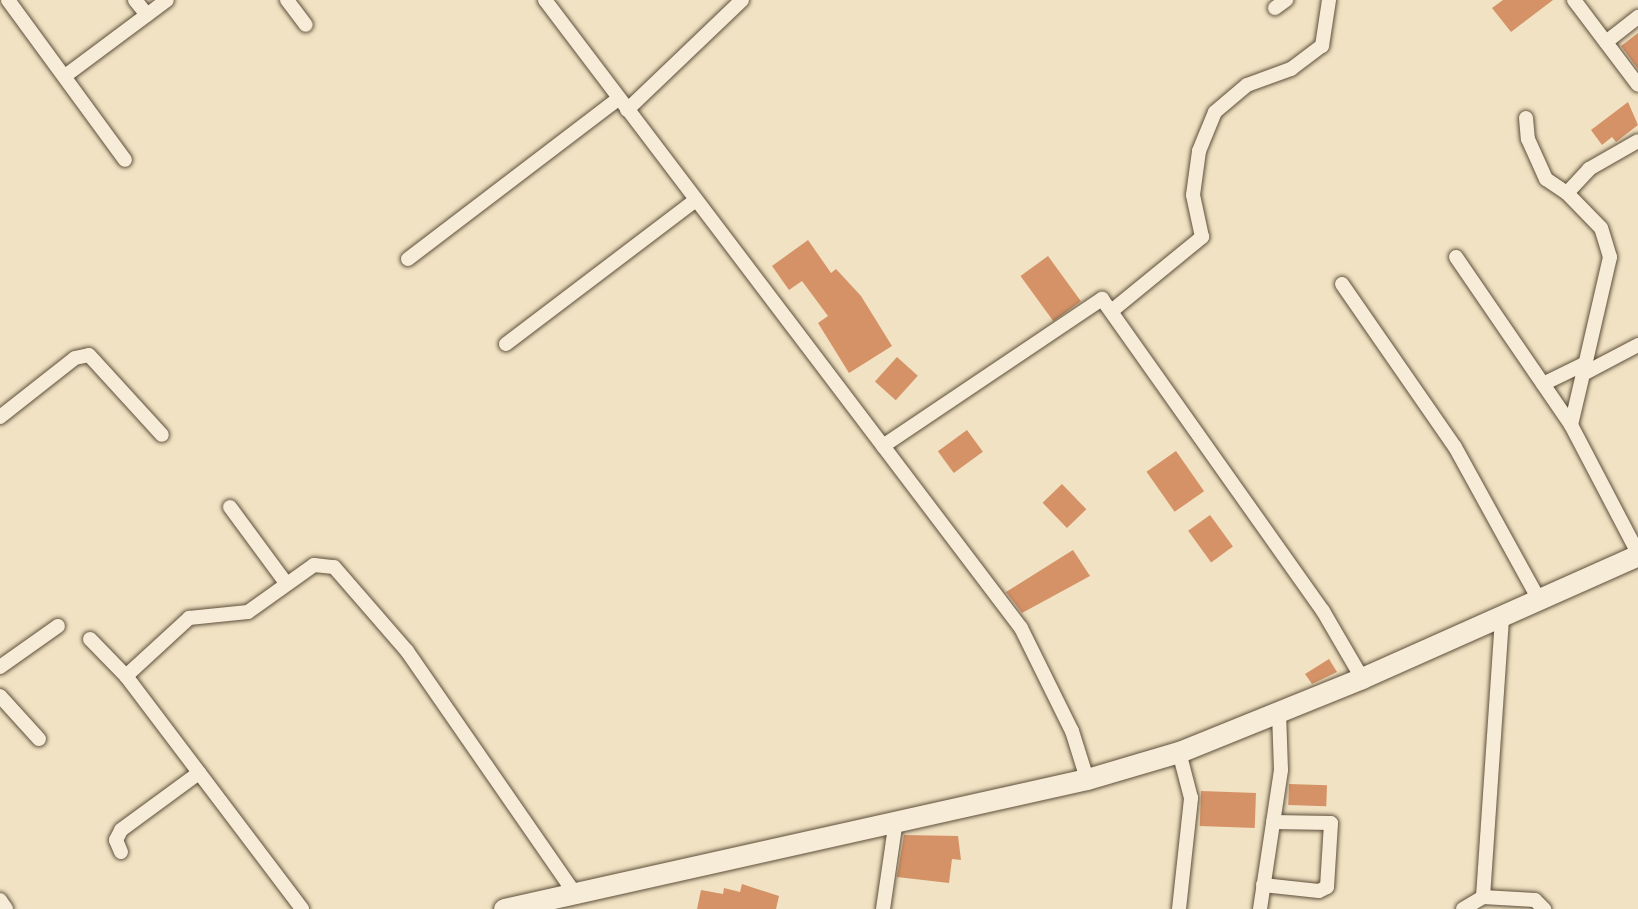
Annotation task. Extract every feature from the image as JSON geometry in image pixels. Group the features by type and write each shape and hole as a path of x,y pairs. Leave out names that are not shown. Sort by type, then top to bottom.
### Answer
{"main road":[{"path":"504,909 569,901 895,820 1087,779 1179,752 1279,714 1638,554"}],"street":[{"path":"8,0 125,160"},
{"path":"135,0 147,15"},
{"path":"65,75 167,0"},
{"path":"287,0 306,25"},
{"path":"545,0 1035,649 1072,731 1087,779"},
{"path":"408,260 623,104 742,0"},
{"path":"1114,309 1202,237 1193,195 1199,150 1215,112 1247,85 1291,69 1322,46 1329,0"},
{"path":"1574,0 1638,85"},
{"path":"1606,42 1638,17"},
{"path":"1526,118 1528,139 1546,180 1567,193 1601,228 1610,257 1572,425"},
{"path":"1567,193 1589,169 1638,141"},
{"path":"506,344 696,200"},
{"path":"1456,257 1572,425 1638,554"},
{"path":"1342,284 1455,447 1538,598"},
{"path":"883,446 1097,301 1108,302 1322,611 1362,678"},
{"path":"1543,384 1638,345"},
{"path":"0,417 75,358 89,355 162,435"},
{"path":"230,507 286,583"},
{"path":"125,676 190,618 248,612 314,565 334,568 423,672 569,901"},
{"path":"1483,897 1502,616"},
{"path":"0,667 58,626"},
{"path":"90,639 125,676 302,909"},
{"path":"0,696 38,739"},
{"path":"1260,909 1282,770 1279,714"},
{"path":"1179,752 1191,798 1179,909"},
{"path":"121,852 116,841 121,830 199,773"},
{"path":"883,909 895,820"},
{"path":"1263,886 1319,891 1327,887 1331,823 1273,822"},
{"path":"1463,909 1483,897 1535,900 1544,909"},
{"path":"0,900 6,909"}],"building":[{"path":"1503,0 1553,0 1511,32 1492,8"},
{"path":"1638,33 1638,69 1621,46"},
{"path":"1628,102 1638,125 1616,142 1612,137 1602,145 1591,130"},
{"path":"808,240 831,273 836,269 861,296 892,346 849,373 818,323 828,316 802,281 789,290 772,266"},
{"path":"1048,256 1081,301 1053,321 1020,276"},
{"path":"897,357 918,376 896,400 875,382"},
{"path":"967,430 983,452 954,473 938,451"},
{"path":"1176,451 1204,491 1175,512 1147,472"},
{"path":"1062,484 1086,509 1067,528 1043,503"},
{"path":"1210,515 1233,547 1211,562 1188,531"},
{"path":"1073,550 1090,576 1022,613 1006,592"},
{"path":"1329,659 1337,672 1312,684 1305,674"},
{"path":"1289,784 1327,785 1326,806 1288,805"},
{"path":"1201,791 1256,793 1255,828 1200,826"},
{"path":"904,835 958,836 961,860 952,859 949,883 897,877"},
{"path":"742,884 779,896 776,909 697,909 701,890 723,894 724,888 740,892"}]}
